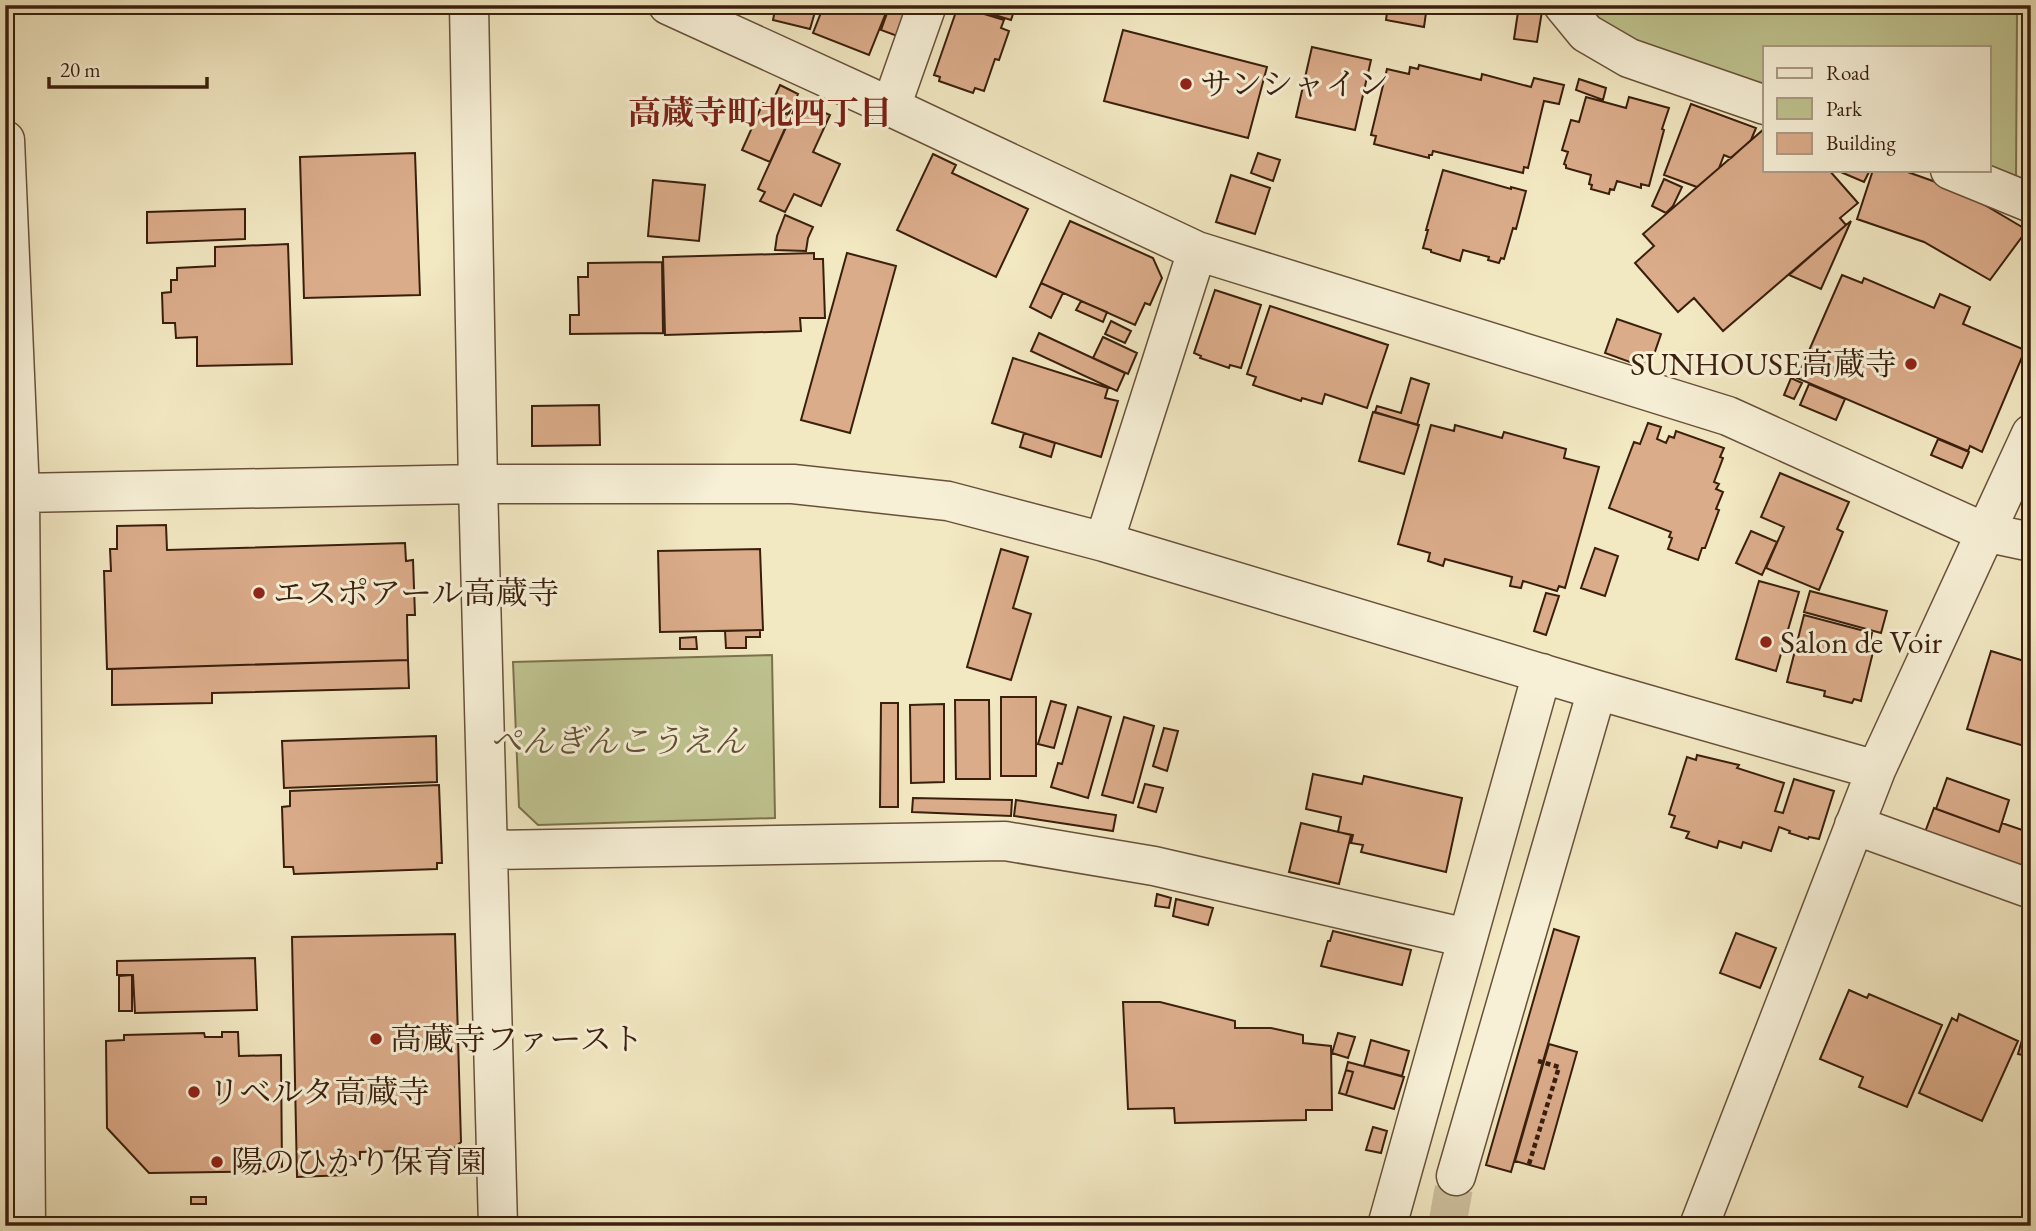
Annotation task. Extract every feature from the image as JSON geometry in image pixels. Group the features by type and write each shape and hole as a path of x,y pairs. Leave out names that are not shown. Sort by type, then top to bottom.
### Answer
{"street":[{"path":"469,5 478,484 498,1226"},
{"path":"668,5 1197,251 1728,416 1984,532 2031,542"},
{"path":"891,107 927,5"},
{"path":"1566,7 1586,33 1629,58 1763,104"},
{"path":"5,141 20,494 9,689 26,1226"},
{"path":"1955,172 2031,203"},
{"path":"1104,542 1197,251"},
{"path":"1699,1226 1876,770 2031,434"},
{"path":"20,494 478,484 793,484 948,501 1104,542 1597,690 1876,770"},
{"path":"1387,1226 1542,673"},
{"path":"1456,1176 1597,690"},
{"path":"1854,825 2031,889"},
{"path":"488,850 1005,841 1154,866 1467,938"}],"path":[{"path":"1529,1164 1559,1067 1531,1059"}],"green space":[{"path":"1584,5 2015,5 2016,182 1990,170 1990,46 1763,46 1763,92 1631,46"},
{"name":"ぺんぎんこうえん","path":"772,655 775,818 538,825 519,807 513,662"}],"building":[{"path":"776,5 817,5 810,29 773,20"},
{"path":"824,5 889,5 869,55 813,33"},
{"path":"890,5 910,13 900,37 881,30"},
{"path":"962,5 1016,5 1011,20"},
{"path":"1388,5 1427,6 1424,27 1386,20"},
{"path":"1519,5 1543,5 1537,42 1514,39"},
{"path":"958,6 1004,20 1001,28 1009,31 999,60 995,59 984,91 975,88 973,93 939,81 940,77 934,75"},
{"name":"サンシャイン","path":"1123,30 1267,67 1248,138 1104,101"},
{"path":"1312,47 1371,60 1355,130 1296,117"},
{"path":"1419,65 1481,80 1482,74 1531,87 1534,78 1564,85 1559,104 1544,101 1528,168 1524,167 1523,173 1433,151 1429,158 1374,144 1376,136 1371,135 1387,69 1409,74 1410,67 1418,69"},
{"path":"1579,79 1606,88 1603,100 1576,90"},
{"path":"780,85 798,94 788,115 770,107"},
{"path":"1586,97 1626,108 1629,97 1669,108 1649,186 1641,184 1641,188 1617,181 1614,190 1610,189 1609,194 1591,189 1591,175 1566,168 1564,164 1568,152 1562,150 1571,120 1579,122"},
{"path":"798,101 830,115 813,152 840,164 821,206 794,194 785,212 760,201 765,192 758,189"},
{"path":"763,103 791,115 770,162 742,150"},
{"path":"1691,104 1756,128 1751,140 1731,158 1724,155 1719,168 1697,187 1664,175"},
{"path":"1763,130 1763,172 1831,172 1858,203 1840,218 1846,225 1723,331 1694,298 1678,312 1635,263 1654,246 1643,234"},
{"path":"415,153 420,295 304,298 300,157"},
{"path":"1258,153 1280,160 1273,181 1251,173"},
{"path":"933,154 956,165 952,173 1028,209 996,277 897,230"},
{"path":"1443,170 1526,191 1516,229 1513,228 1504,259 1501,258 1499,263 1488,260 1489,257 1463,250 1460,261 1423,248"},
{"path":"1841,172 1869,172 1864,182"},
{"path":"1872,172 1908,172 1961,191 2027,230 1990,280 1924,242 1857,219"},
{"path":"1231,175 1270,188 1255,234 1216,222"},
{"path":"1664,179 1682,187 1673,206 1666,213 1652,206"},
{"path":"653,180 705,185 699,241 648,236"},
{"path":"245,209 245,239 147,243 147,212"},
{"path":"785,215 813,227 806,251 775,250"},
{"path":"1070,221 1153,258 1162,278 1150,305 1145,303 1135,325 1041,283"},
{"path":"1851,221 1821,289 1789,275 1846,225"},
{"path":"288,244 292,364 197,366 197,337 176,338 175,323 163,323 162,293 171,292 171,280 177,280 177,268 215,266 215,247"},
{"path":"814,253 814,259 823,259 825,318 800,318 801,331 665,335 663,257"},
{"path":"847,253 896,266 850,433 801,420"},
{"path":"662,262 663,333 570,334 570,315 579,315 578,277 588,277 588,263"},
{"name":"SUNHOUSE高蔵寺","path":"1842,275 1862,283 1864,278 1934,308 1940,294 1970,307 1963,324 2025,350 1982,452 1970,446 1968,451 1797,378"},
{"path":"1041,283 1063,293 1051,318 1030,307"},
{"path":"1215,290 1261,305 1241,368 1230,365 1229,368 1200,358 1201,356 1194,353"},
{"path":"1081,301 1107,312 1103,322 1076,310"},
{"path":"1270,306 1388,345 1367,408 1325,394 1322,404 1302,398 1301,401 1253,385 1256,377 1247,374"},
{"path":"1617,319 1661,334 1649,369 1605,353"},
{"path":"1111,321 1131,331 1125,343 1105,334"},
{"path":"1039,333 1125,373 1117,391 1031,351"},
{"path":"1103,337 1137,353 1128,374 1093,358"},
{"path":"1013,358 1108,388 1105,398 1118,401 1101,457 992,423"},
{"path":"1411,378 1429,384 1417,425 1375,412 1377,406 1401,413"},
{"path":"1791,378 1802,383 1794,399 1784,395"},
{"path":"1809,384 1845,399 1836,420 1800,405"},
{"path":"599,405 600,445 532,446 532,406"},
{"path":"1373,412 1419,425 1404,474 1359,461"},
{"path":"1648,423 1661,427 1657,439 1666,443 1669,436 1674,438 1676,431 1724,448 1714,482 1719,484 1716,489 1723,492 1716,509 1719,510 1698,560 1668,549 1671,532 1609,508 1634,442 1640,444"},
{"path":"1431,425 1454,431 1455,425 1502,438 1504,432 1566,449 1564,458 1599,467 1565,588 1559,586 1557,591 1523,581 1521,588 1510,586 1512,577 1445,559 1443,566 1428,561 1430,553 1398,544"},
{"path":"1024,433 1055,443 1051,457 1020,447"},
{"path":"1938,439 1969,452 1962,468 1931,455"},
{"path":"1780,473 1849,502 1837,529 1843,532 1819,590 1766,568 1784,527 1761,517"},
{"name":"エスポアール高蔵寺","path":"166,525 167,550 405,543 406,561 413,560 415,615 407,615 408,660 107,669 104,571 111,571 110,549 117,549 117,526"},
{"path":"1751,531 1777,542 1762,575 1736,563"},
{"path":"1595,548 1618,556 1605,596 1581,588"},
{"path":"760,549 763,630 660,632 658,551"},
{"path":"1001,549 1028,557 1013,608 1031,614 1011,680 967,667"},
{"path":"1759,581 1799,592 1776,671 1736,659"},
{"path":"1810,591 1887,611 1881,633 1804,612"},
{"path":"1546,593 1559,596 1546,635 1534,631"},
{"path":"1804,615 1872,633 1869,646 1874,648 1861,701 1854,699 1852,703 1824,696 1825,691 1787,682"},
{"path":"760,630 760,637 746,637 746,648 726,648 725,631"},
{"path":"696,637 697,649 680,649 680,638"},
{"path":"1991,651 2031,663 2031,748 1967,729"},
{"path":"408,660 409,688 212,693 212,703 112,705 112,669"},
{"path":"1001,697 1036,697 1036,776 1001,776"},
{"path":"955,700 989,700 990,779 956,779"},
{"path":"1051,701 1066,705 1054,748 1038,744"},
{"path":"881,703 898,703 898,807 880,807"},
{"path":"944,704 944,782 911,783 910,705"},
{"path":"1078,707 1111,717 1088,798 1051,787 1058,763 1062,764"},
{"path":"1124,717 1154,726 1133,803 1102,795"},
{"path":"1164,728 1178,731 1167,771 1153,766"},
{"path":"436,736 437,782 284,788 282,741"},
{"path":"1697,755 1739,765 1737,768 1784,783 1775,811 1783,813 1794,779 1834,791 1819,839 1808,839 1779,827 1771,851 1743,842 1741,848 1719,841 1717,848 1686,838 1689,832 1671,827 1675,816 1669,814 1687,757 1696,760"},
{"path":"1313,774 1362,784 1364,776 1462,798 1446,872 1361,852 1363,845 1351,843 1353,835 1338,832 1341,817 1306,809"},
{"path":"1947,778 2009,800 1999,832 1936,809"},
{"path":"1145,784 1163,788 1156,812 1138,807"},
{"path":"439,785 442,863 437,863 437,869 294,874 293,867 284,867 282,807 290,806 290,791"},
{"path":"913,798 1012,800 1011,816 912,812"},
{"path":"1016,800 1116,815 1113,831 1014,816"},
{"path":"1934,808 1999,832 2002,823 2031,833 2031,873 1924,835"},
{"path":"1301,823 1351,835 1339,884 1289,872"},
{"path":"1157,894 1171,898 1169,908 1155,906"},
{"path":"1176,899 1213,908 1208,925 1173,916"},
{"path":"1554,929 1579,937 1511,1172 1486,1165"},
{"path":"1333,931 1411,950 1402,985 1321,966"},
{"path":"1736,933 1776,948 1760,988 1720,973"},
{"name":"高蔵寺ファースト","path":"455,934 461,1142 453,1149 447,1150 360,1152 360,1159 346,1159 346,1175 297,1177 292,937"},
{"path":"255,958 257,1010 135,1013 133,975 117,975 117,961"},
{"path":"132,975 132,1011 119,1011 119,976"},
{"path":"1849,990 1867,998 1869,994 1942,1025 1907,1107 1859,1087 1863,1077 1820,1059"},
{"path":"1123,1002 1160,1002 1235,1021 1235,1028 1271,1028 1303,1035 1303,1043 1331,1046 1332,1110 1306,1110 1306,1120 1175,1123 1174,1108 1128,1109"},
{"path":"2031,1009 2031,1057 2018,1054"},
{"path":"1959,1014 2018,1041 1982,1121 1919,1093 1952,1018 1957,1021"},
{"name":"リベルタ高蔵寺","path":"222,1032 238,1032 239,1056 281,1055 282,1171 149,1173 107,1128 106,1041 124,1040 124,1035 204,1033 205,1037 222,1037"},
{"path":"1338,1033 1355,1037 1348,1058 1332,1053"},
{"path":"1371,1040 1409,1051 1402,1076 1364,1066"},
{"path":"1549,1044 1577,1052 1544,1169 1515,1161"},
{"path":"1348,1062 1404,1077 1394,1109 1346,1095 1353,1072 1346,1070"},
{"path":"1346,1070 1353,1072 1346,1095 1339,1093"},
{"path":"1373,1127 1387,1131 1381,1153 1366,1150"},
{"path":"191,1197 206,1197 206,1204 191,1204"}],"tunnel":[{"path":"1447,1226 1456,1176"}],"place":[{"name":"サンシャイン","path":"1186,84"},
{"name":"SUNHOUSE高蔵寺","path":"1911,364"},
{"name":"エスポアール高蔵寺","path":"259,593"},
{"name":"Salon de Voir","path":"1766,642"},
{"name":"高蔵寺ファースト","path":"376,1039"},
{"name":"リベルタ高蔵寺","path":"194,1092"},
{"name":"陽のひかり保育園","path":"217,1162"}],"district":[{"name":"高蔵寺町北四丁目","path":"760,112"}]}
